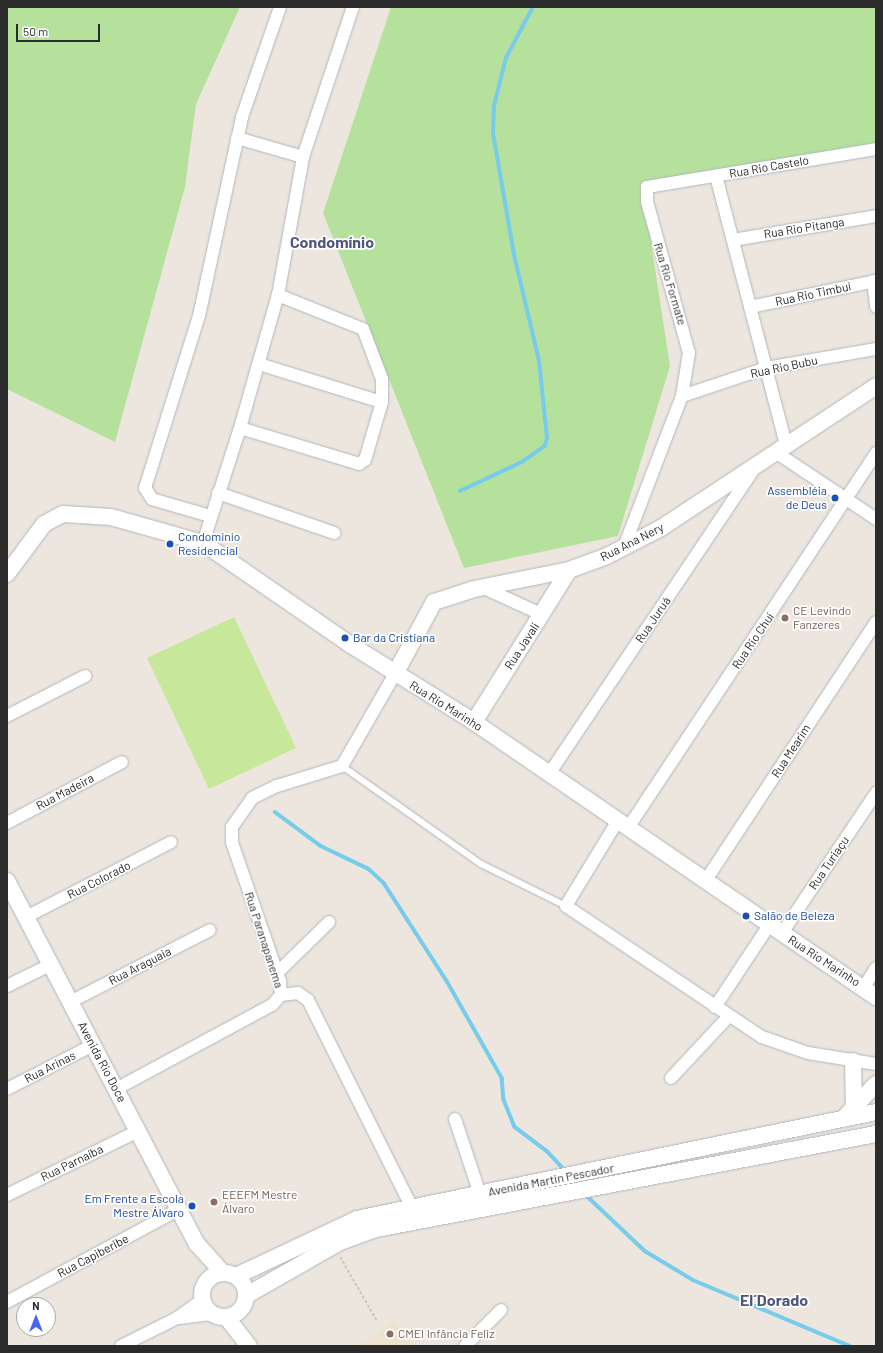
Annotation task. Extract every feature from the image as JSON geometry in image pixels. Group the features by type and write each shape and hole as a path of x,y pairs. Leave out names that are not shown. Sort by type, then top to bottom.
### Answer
{"street":[{"path":"210,516 152,499 145,488 199,316 237,138 280,7"},
{"path":"203,543 210,516 240,428 278,295 303,157 353,7"},
{"path":"237,138 303,157"},
{"name":"Rua Rio Castelo","path":"661,185 876,149"},
{"path":"716,176 766,368 782,449 847,499 876,519"},
{"name":"Rua Rio Formate","path":"661,185 645,189 689,353 682,396"},
{"name":"Rua Rio Pitanga","path":"733,240 876,216"},
{"path":"874,281 876,307"},
{"name":"Rua Rio Timbuí","path":"750,307 874,281"},
{"path":"240,428 359,464 365,460 382,402 382,379 363,329 278,295"},
{"name":"Rua Rio Bubu","path":"682,396 766,368 876,349"},
{"path":"259,364 382,402"},
{"name":"Rua Ana Nery","path":"395,674 430,606 438,600 484,588 569,570 624,547 662,528 876,386"},
{"path":"624,547 682,396"},
{"name":"Rua Rio Chuí","path":"566,906 847,499 876,453"},
{"name":"Rua Juruá","path":"549,774 757,465"},
{"path":"218,493 334,533"},
{"name":"Rua Rio Marinho","path":"7,574 44,524 63,514 111,517 203,543 395,674 474,722 776,929 864,987 876,998"},
{"name":"Rua Javali","path":"474,722 543,615 569,570"},
{"path":"484,588 543,615"},
{"name":"Rua Mearim","path":"706,880 876,622"},
{"path":"342,766 395,674"},
{"path":"7,716 85,676"},
{"name":"Rua Madeira","path":"7,823 122,762"},
{"name":"Rua Paranapanema","path":"116,1089 272,1005 281,995 277,973 232,842 232,827 252,798 277,786 342,766"},
{"name":"Rua Turiaçu","path":"715,1007 776,929 876,793"},
{"name":"Rua Colorado","path":"26,917 171,842"},
{"name":"Avenida Rio Doce","path":"7,881 197,1244 206,1282"},
{"path":"566,906 762,1038 786,1048 853,1062 876,1064"},
{"path":"277,973 329,922"},
{"name":"Rua Araguaia","path":"70,1002 210,930"},
{"path":"7,986 50,965"},
{"path":"864,987 876,968"},
{"path":"281,995 298,993 308,1000 412,1208"},
{"path":"671,1078 729,1016"},
{"name":"Rua Arinas","path":"7,1089 93,1046"},
{"path":"853,1062 854,1110"},
{"path":"841,1121 854,1110 876,1084"},
{"name":"Avenida Martin Pescador","path":"230,1275 347,1222 841,1121 876,1112"},
{"path":"455,1119 480,1194"},
{"name":"Rua Parnaíba","path":"7,1195 138,1131"},
{"name":"Avenida Martin Pescador","path":"247,1295 333,1246 376,1229 876,1134"},
{"name":"Rua Capiberibe","path":"7,1302 178,1210"},
{"name":"Avenida Rio Doce","path":"197,1244 230,1275"},
{"path":"122,1346 177,1318 202,1300 206,1282 230,1275 247,1295 233,1315"},
{"path":"202,1300 211,1314"},
{"path":"465,1346 501,1310"},
{"path":"177,1318 211,1314 233,1315"},
{"path":"233,1315 249,1346"}],"lane":[{"path":"342,766 481,864 566,906"}],"path":[{"path":"333,1246 377,1321"}],"shaded area":[{"name":"CMEI Infância Feliz","path":"395,1321 413,1346 358,1346"}],"green space":[{"path":"7,7 240,7 196,104 185,187 115,442 7,389"},
{"path":"391,7 876,7 876,143 642,184 670,366 618,536 464,568 323,213"},
{"path":"234,617 296,748 209,789 147,658"}],"waterway":[{"path":"460,491 522,462 545,446 547,438 539,361 514,255 493,134 494,106 506,58 533,7"},
{"path":"275,812 321,846 369,869 384,883 447,981 502,1078 504,1100 515,1127 547,1151 562,1167"},
{"path":"586,1195 645,1251 693,1280 850,1346"}],"place":[{"name":"Assembléia de Deus","path":"835,498"},
{"name":"Condominio Residencial","path":"170,544"},
{"name":"CE Levindo Fanzeres","path":"785,618"},
{"name":"Bar da Cristiana","path":"345,638"},
{"name":"Salão de Beleza","path":"746,916"},
{"name":"EEEFM Mestre Álvaro","path":"214,1202"},
{"name":"Em Frente a Escola Mestre Álvaro","path":"192,1206"},
{"name":"CMEI Infância Feliz","path":"390,1334"}],"district":[{"name":"Condomínio","path":"332,242"},
{"name":"El´Dorado","path":"774,1300"}]}
